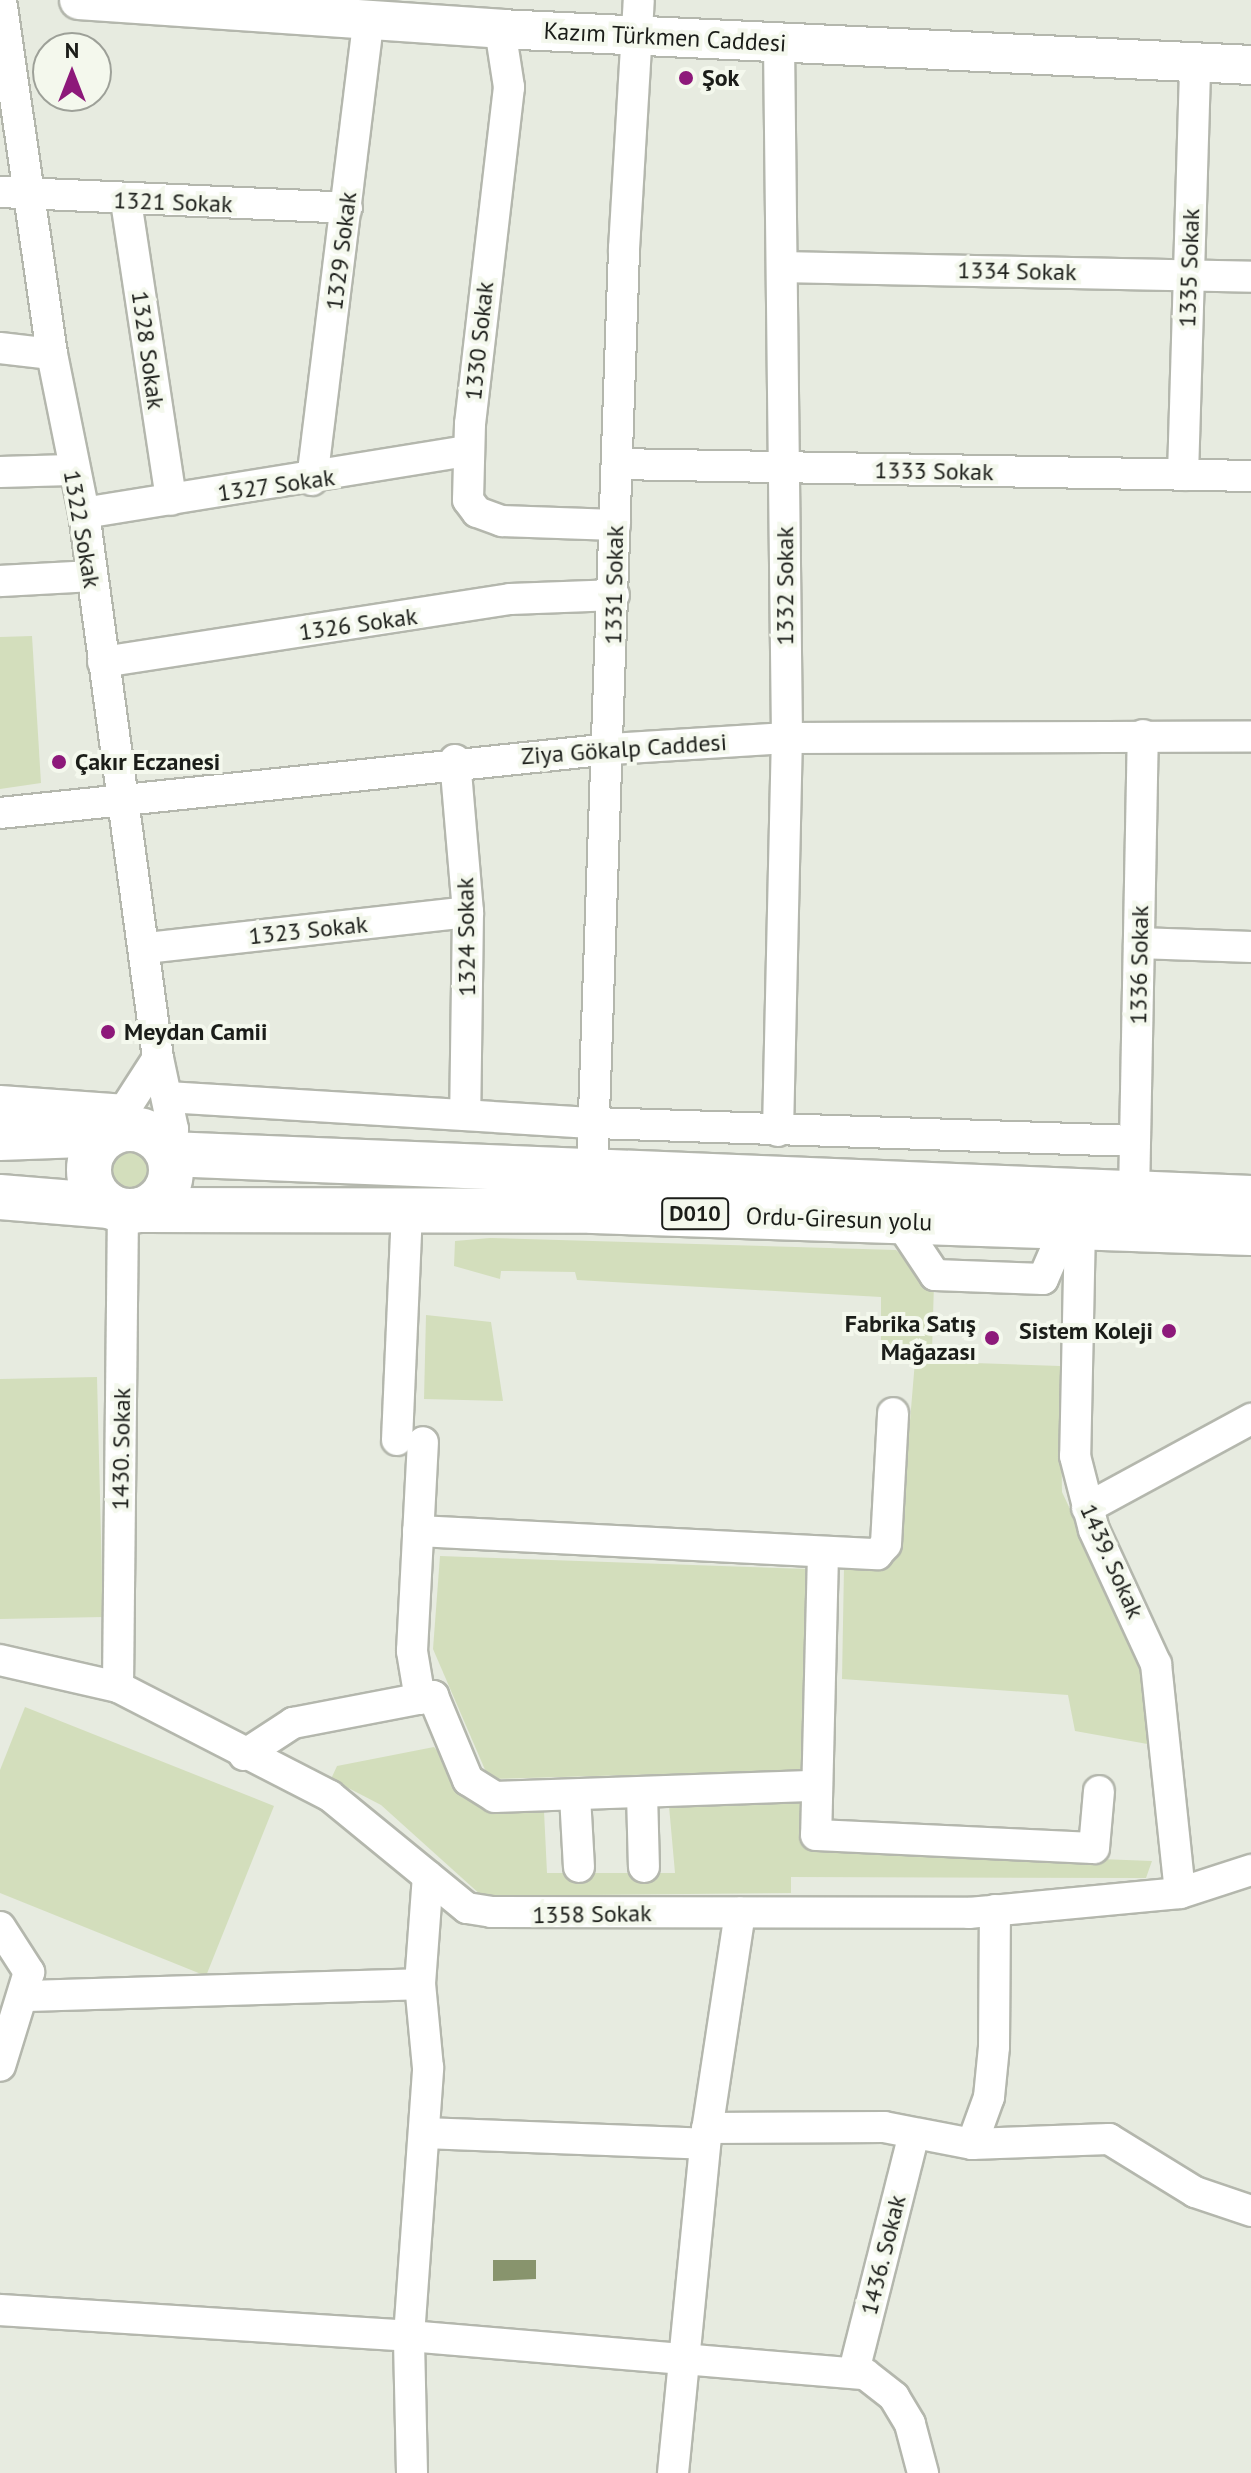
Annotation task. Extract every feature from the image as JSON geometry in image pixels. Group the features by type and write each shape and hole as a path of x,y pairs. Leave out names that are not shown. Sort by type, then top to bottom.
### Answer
{"highway":[{"path":"0,1138 118,1122 141,1129 169,1154 168,1188 124,1209 89,1176 93,1152 118,1122"},
{"name":"Ordu-Giresun yolu","path":"169,1154 1251,1198"},
{"name":"D010","path":"0,1197 124,1209"},
{"name":"Ordu-Giresun yolu","path":"124,1209 899,1221 1251,1233"}],"main road":[{"name":"Kazım Türkmen Caddesi","path":"79,0 500,29 637,18 779,42 1251,65"}],"street":[{"name":"1322 Sokak","path":"1,0 52,354 71,470 84,513 103,662 147,948 158,1058 167,1097 169,1154"},
{"name":"1331 Sokak","path":"592,1171 611,749 617,464 637,18"},
{"name":"1329 Sokak","path":"312,480 368,21"},
{"name":"1330 Sokak","path":"500,29 509,87 467,451 468,500 477,512 502,521 615,525"},
{"name":"1332 Sokak","path":"778,1131 787,738 779,42"},
{"name":"1335 Sokak","path":"1183,475 1195,61"},
{"name":"1321 Sokak","path":"0,192 126,201 347,208"},
{"name":"1328 Sokak","path":"126,201 171,500"},
{"name":"1334 Sokak","path":"783,267 1251,277"},
{"path":"0,348 52,354"},
{"name":"1327 Sokak","path":"84,513 312,480 467,451"},
{"name":"1333 Sokak","path":"617,464 1251,476"},
{"path":"0,472 71,470"},
{"path":"0,581 92,576"},
{"name":"1326 Sokak","path":"103,662 510,599 614,595"},
{"name":"1336 Sokak","path":"1134,1195 1143,735"},
{"name":"Ziya Gökalp Caddesi","path":"0,813 455,760 787,738 1251,736"},
{"name":"1324 Sokak","path":"455,760 468,912 465,1115"},
{"name":"1323 Sokak","path":"147,948 468,912"},
{"path":"1139,943 1251,947"},
{"path":"0,1101 118,1122 158,1058"},
{"path":"167,1097 595,1123 1134,1141"},
{"name":"1430. Sokak","path":"118,1687 124,1209"},
{"path":"407,1211 410,1441 418,1531 412,1651 420,1699"},
{"name":"1439. Sokak","path":"1073,1226 1072,1418 1087,1508 1156,1664 1180,1893"},
{"path":"418,1531 823,1554 882,1551 893,1413"},
{"path":"1087,1508 1251,1419"},
{"path":"823,1554 816,1835 1094,1848 1099,1791"},
{"name":"1358 Sokak","path":"0,1660 118,1687 361,1816 467,1908 491,1912 740,1913 995,1910 1180,1893 1251,1870"},
{"path":"244,1755 293,1723 433,1696 478,1792 575,1796 816,1786"},
{"path":"642,1793 644,1867"},
{"path":"575,1796 579,1867"},
{"path":"412,2473 409,2336 428,2068 420,1984 428,1876"},
{"path":"972,2144 989,2097 994,2047 995,1910"},
{"path":"673,2473 706,2136 740,1913"},
{"path":"0,1927 29,1972 26,1996 0,2066"},
{"path":"26,1996 420,1984"},
{"path":"424,2133 706,2136 884,2127 913,2138 972,2144 1109,2139 1195,2192 1251,2211"},
{"name":"1436. Sokak","path":"854,2371 913,2138"},
{"path":"0,2310 683,2354 854,2371 894,2397 922,2448 923,2473"}],"shaded area":[{"path":"32,636 41,783 0,789 0,637"},
{"path":"130,1147 139,1148 147,1154 153,1162 153,1180 147,1188 139,1194 130,1195 121,1194 113,1188 107,1180 106,1171 107,1162 113,1154 121,1148"},
{"path":"490,1238 896,1250 934,1283 932,1352 881,1343 881,1297 577,1280 575,1272 501,1271 500,1279 454,1266 455,1241"},
{"path":"426,1315 491,1322 503,1401 424,1399"},
{"path":"915,1361 1060,1366 1062,1492 1140,1658 1153,1745 1075,1731 1068,1695 842,1679 844,1567 876,1569 899,1552"},
{"path":"97,1377 103,1617 0,1619 0,1379"},
{"path":"440,1556 808,1569 805,1770 489,1779 433,1649"},
{"path":"25,1707 274,1806 206,1976 0,1893 0,1770"},
{"path":"434,1747 482,1806 544,1811 547,1873 675,1873 669,1806 803,1797 810,1848 1152,1861 1146,1878 791,1877 791,1893 482,1896 381,1805 331,1779 337,1766"},
{"path":"493,2260 536,2260 536,2279 493,2281"}],"place":[{"name":"Şok","path":"686,78"},
{"name":"Çakır Eczanesi","path":"59,762"},
{"name":"Meydan Camii","path":"108,1032"},
{"name":"Sistem Koleji","path":"1169,1331"},
{"name":"Fabrika Satış Mağazası","path":"992,1338"}]}
